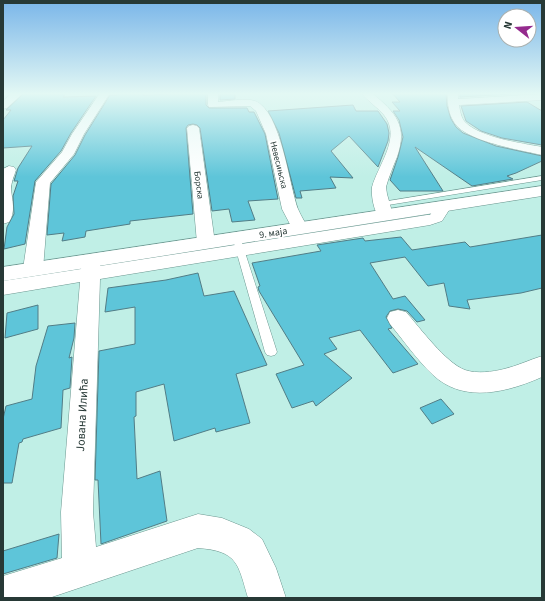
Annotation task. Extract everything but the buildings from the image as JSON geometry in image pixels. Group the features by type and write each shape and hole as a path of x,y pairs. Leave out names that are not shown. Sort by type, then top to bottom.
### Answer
{"main road":[{"name":"9. маја","path":"3,274 33,269 90,267 206,243 238,244 300,228 384,210 443,207 542,191"}],"street":[{"path":"33,269 43,182 68,154 87,121"},
{"name":"Невесињска","path":"268,121 290,209 300,228"},
{"path":"384,210 379,194 380,181 394,146 396,128 393,121"},
{"path":"459,121 462,126 475,132 500,141 542,151"},
{"name":"Борска","path":"193,128 206,243"},
{"path":"3,219 6,201 4,188 9,170"},
{"path":"3,288 90,267 238,244 430,220 436,218 443,207"},
{"name":"Јована Илића","path":"80,570 77,512 90,267"},
{"path":"398,318 444,370 459,379 484,384 518,377 542,366"},
{"path":"3,595 198,531 216,531 228,536 247,549 254,559 267,598"}],"lane":[{"path":"384,210 542,178"},
{"path":"238,244 271,352"}]}
